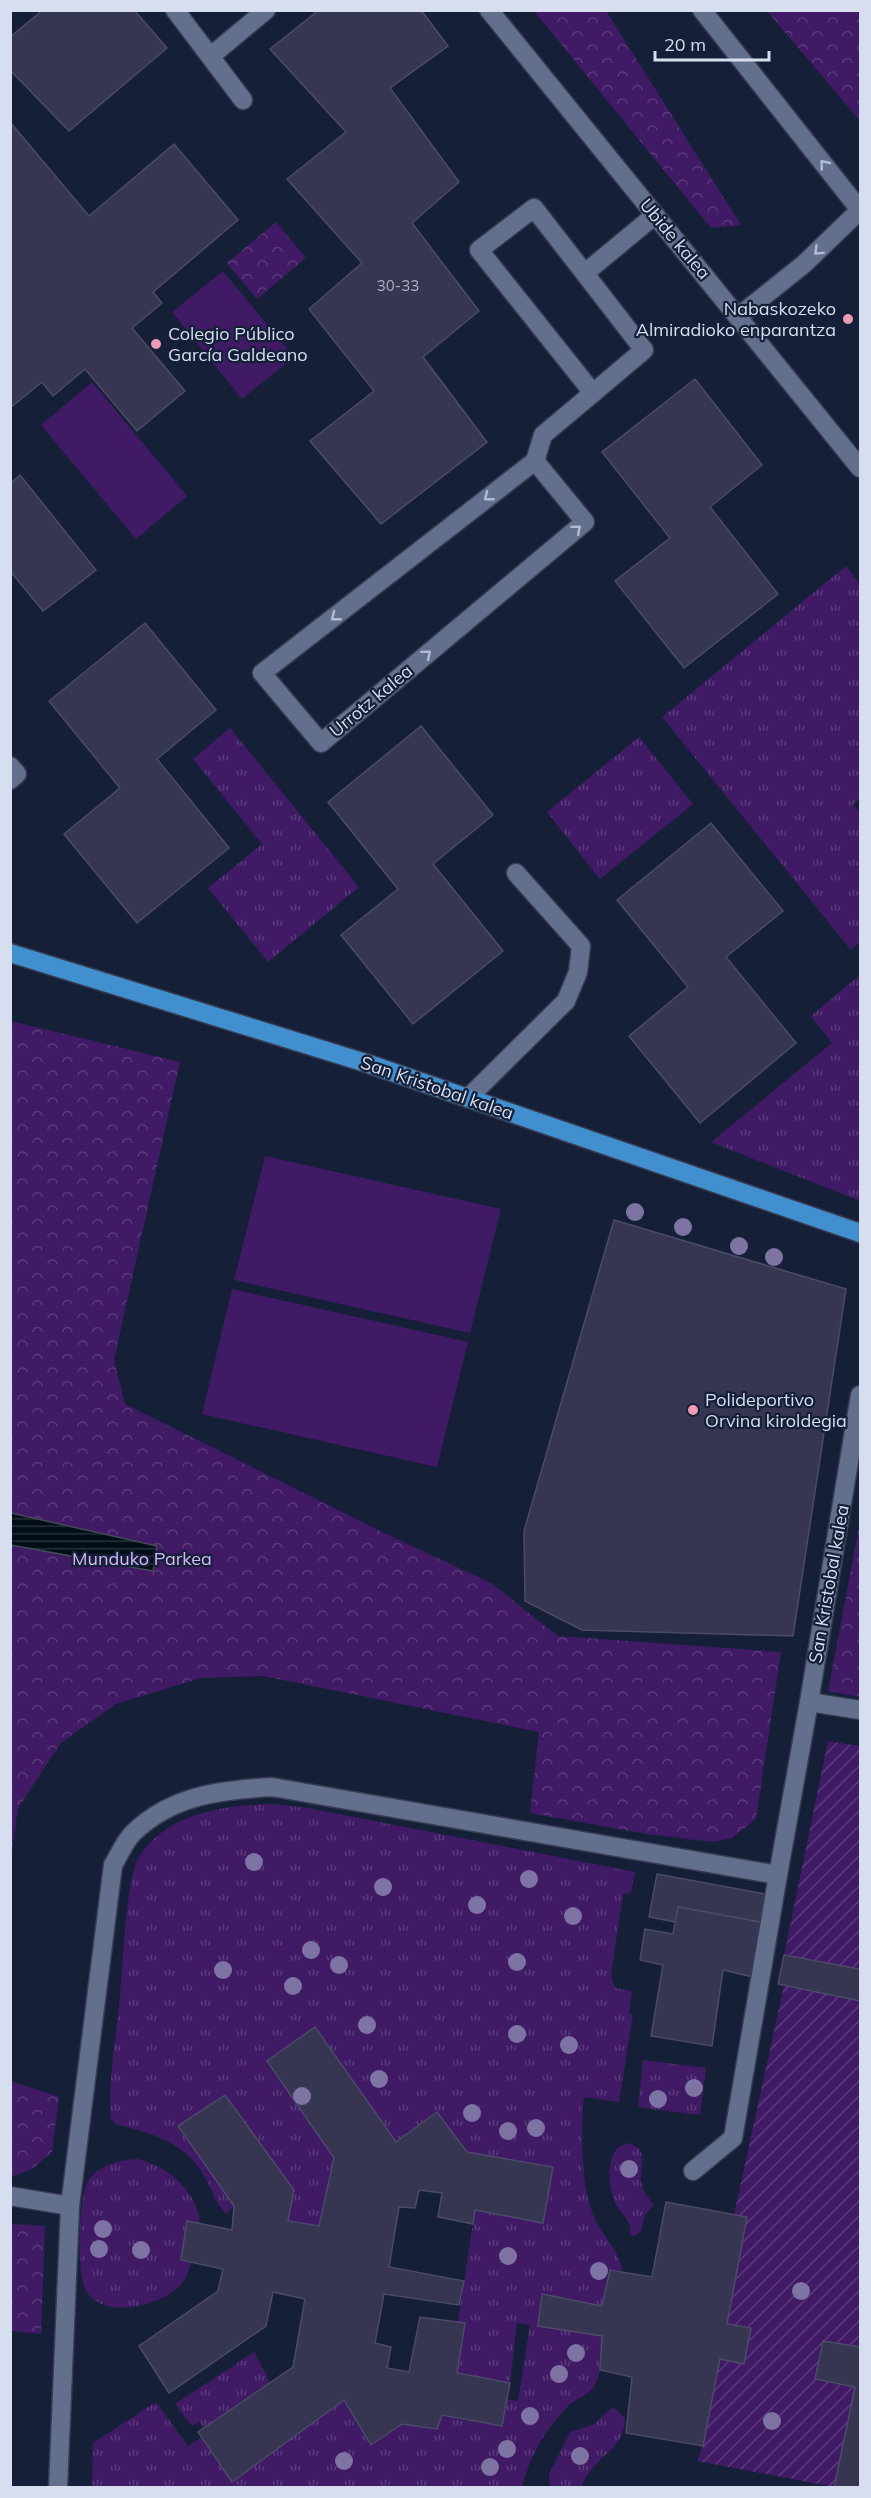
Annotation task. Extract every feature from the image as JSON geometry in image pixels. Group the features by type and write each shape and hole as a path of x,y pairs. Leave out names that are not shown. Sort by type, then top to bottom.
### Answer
{"main road":[{"name":"San Kristobal kalea","path":"10,953 369,1064 861,1233"}],"street":[{"path":"175,10 243,100"},
{"path":"211,56 266,10"},
{"name":"Ubide kalea","path":"489,10 861,468"},
{"path":"702,10 861,210 804,264 739,316"},
{"path":"535,461 543,435 593,393 644,350 534,207 479,250 593,393"},
{"path":"585,273 655,215"},
{"name":"Urrotz kalea","path":"535,461 585,522 321,742 262,673 535,461"},
{"path":"10,766 17,774 10,780"},
{"path":"468,1098 566,1000 578,972 581,946 516,873"},
{"name":"San Kristobal kalea","path":"693,2171 733,2138 861,1395"},
{"path":"809,1702 861,1710"},
{"path":"58,2487 70,2206 113,1865 132,1834 164,1811 189,1798 220,1790 272,1787 778,1875"},
{"path":"10,2196 70,2206"}],"green space":[{"path":"534,11 606,11 741,225 711,228"},
{"path":"767,11 860,11 860,121"},
{"path":"276,222 306,258 257,299 227,263"},
{"path":"223,271 294,357 242,399 172,312"},
{"path":"92,382 187,496 136,539 41,425"},
{"path":"846,566 860,585 860,798 853,805 860,814 860,942 851,950 662,717"},
{"path":"230,728 359,887 268,962 208,888 262,844 193,759"},
{"path":"639,737 693,804 600,879 547,812"},
{"path":"860,975 860,1201 711,1142 832,1043 811,1016"},
{"name":"Munduko Parkea","path":"11,1021 180,1062 114,1360 125,1404 380,1531 491,1583 558,1636 781,1652 756,1819 732,1838 713,1842 647,1834 530,1813 539,1732 263,1676 201,1678 116,1704 61,1743 18,1808 11,1858"},
{"path":"265,1156 501,1209 470,1333 234,1280"},
{"path":"232,1289 468,1342 437,1467 202,1414"},
{"path":"860,1522 860,1697 828,1691"},
{"path":"828,1741 860,1746 860,1969 784,1955"},
{"path":"272,1804 308,1808 635,1872 631,1892 623,1894 611,1975 615,1988 632,1991 629,2014 633,2015 619,2102 584,2097 582,2131 583,2160 589,2201 596,2221 618,2256 622,2271 610,2270 602,2306 542,2294 538,2326 602,2336 601,2364 592,2389 569,2405 546,2433 529,2464 522,2487 92,2488 93,2443 156,2402 188,2446 202,2437 232,2482 344,2400 371,2445 402,2424 437,2429 442,2415 502,2426 507,2399 518,2401 530,2325 517,2323 510,2383 457,2373 465,2324 458,2322 475,2210 543,2223 552,2166 467,2152 437,2112 396,2142 315,2028 267,2061 334,2158 319,2226 288,2221 294,2190 225,2095 234,2206 226,2214 218,2204 200,2169 183,2151 151,2134 115,2124 111,2119 111,2075 126,1925 131,1886 138,1859 149,1843 163,1831 179,1822 216,1810"},
{"path":"784,1985 860,2001 860,2347 823,2341 815,2379 855,2387 834,2487 697,2461 703,2446 720,2359 744,2364 751,2329 727,2324 744,2230 734,2215"},
{"path":"643,2060 706,2068 700,2115 638,2107"},
{"path":"11,2081 59,2097 52,2152 32,2169 11,2177"},
{"path":"629,2143 640,2149 641,2182 654,2205 645,2215 641,2231 634,2236 630,2235 629,2223 614,2200 610,2184 610,2167 614,2153 618,2147"},
{"path":"136,2159 159,2167 179,2181 194,2201 200,2224 187,2222 181,2260 191,2263 179,2287 158,2300 145,2304 131,2307 105,2305 94,2300 86,2291 83,2282 80,2233 83,2199 86,2186 94,2173 111,2164"},
{"path":"11,2224 45,2226 41,2334 11,2331"},
{"path":"254,2352 270,2382 203,2428 200,2421 192,2426 175,2404"},
{"path":"613,2407 625,2418 620,2439 614,2447 593,2467 581,2487 550,2487 549,2474 570,2432 594,2424"}],"shaded area":[{"path":"11,1513 157,1546 153,1571 11,1545"}],"building":[{"path":"43,10 134,10 167,48 69,131 10,70 10,37"},
{"path":"319,10 421,10 448,46 390,88 459,182 412,223 479,311 423,357 487,442 381,524 310,441 374,391 309,309 362,263 287,179 346,132 270,49"},
{"path":"10,122 89,216 174,144 238,220 153,292 162,303 132,328 185,391 137,431 85,369 53,396 42,382 10,408"},
{"path":"695,379 762,465 710,507 778,594 684,668 615,581 670,538 602,452"},
{"path":"20,475 96,570 43,611 10,571 10,484"},
{"path":"145,623 216,710 157,759 229,848 137,923 64,834 120,788 49,701"},
{"path":"421,726 493,815 433,864 503,951 413,1024 341,935 398,889 328,802"},
{"path":"711,823 783,911 726,957 796,1043 700,1123 629,1036 688,987 617,900"},
{"name":"Polideportivo Orvina kiroldegia","path":"614,1220 846,1289 793,1636 582,1630 525,1601 524,1531"},
{"path":"657,1874 765,1894 760,1922 678,1907 676,1922 649,1917"},
{"path":"678,1907 760,1922 753,1977 723,1970 712,2046 651,2036 663,1965 640,1960 645,1929 673,1934"},
{"path":"784,1955 860,1969 860,2001 778,1984"},
{"path":"315,2027 396,2142 437,2112 467,2152 553,2167 543,2223 475,2210 473,2224 438,2217 442,2193 419,2190 415,2208 399,2207 389,2267 464,2281 459,2305 384,2294 375,2343 391,2347 387,2368 409,2372 420,2317 465,2323 457,2373 510,2383 502,2426 442,2415 437,2429 402,2424 371,2445 344,2400 232,2482 198,2432 293,2367 305,2299 273,2292 266,2326 169,2393 139,2346 218,2291 223,2269 181,2260 187,2221 232,2230 234,2206 178,2126 225,2095 294,2190 288,2221 319,2226 334,2158 267,2061"},
{"path":"666,2202 747,2217 727,2324 751,2328 744,2364 720,2359 703,2446 626,2433 632,2377 600,2370 602,2336 538,2326 542,2294 602,2306 610,2270 652,2277"},
{"path":"823,2341 860,2347 860,2488 834,2488 855,2387 815,2379"}],"place":[{"name":"Nabaskozeko Almiradioko enparantza","path":"848,319"},
{"name":"Colegio Público García Galdeano","path":"156,344"},
{"name":"Polideportivo Orvina kiroldegia","path":"693,1410"}]}
